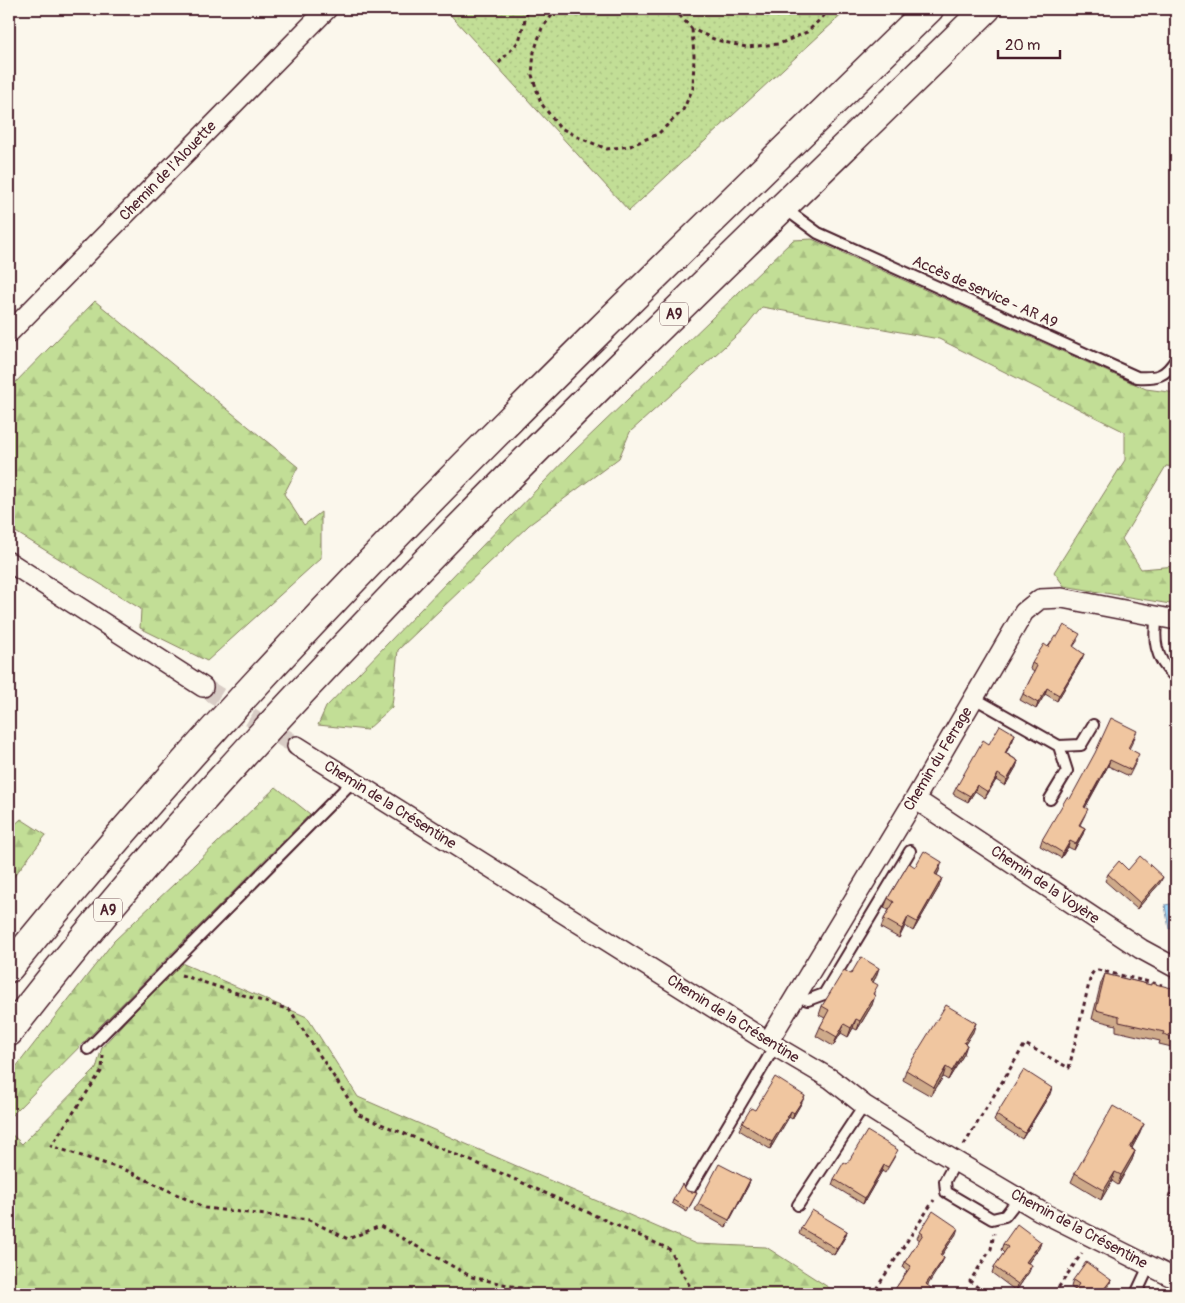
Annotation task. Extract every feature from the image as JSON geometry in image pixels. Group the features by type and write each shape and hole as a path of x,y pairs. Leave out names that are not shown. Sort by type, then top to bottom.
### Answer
{"highway":[{"name":"A9","path":"9,968 101,857 174,774 337,596 584,346 929,9"},
{"name":"A9","path":"9,1032 136,877 210,792 313,680 530,456 986,9"}],"street":[{"name":"Chemin de l'Alouette","path":"9,333 327,9"},
{"path":"9,562 203,687"},
{"name":"Chemin du Ferrage","path":"772,1044 796,996 915,799 1024,612 1040,599 1062,598 1176,620"},
{"name":"Chemin de la Crésentine","path":"297,746 772,1044 831,1079 864,1105 955,1161 1047,1214 1176,1279"},
{"name":"Chemin de la Voyère","path":"915,799 1141,949 1176,968"}],"lane":[{"name":"Accès de service - AR A9","path":"783,208 818,233 1137,377 1154,378 1170,369 1176,359"},
{"path":"1156,616 1155,629 1158,654 1164,666 1173,674"},
{"path":"974,698 1059,746 1081,744 1093,726"},
{"path":"1050,799 1067,772 1059,746"},
{"path":"88,1049 353,781"},
{"path":"796,996 808,1000 824,994 910,851"},
{"path":"690,1189 772,1044"},
{"path":"798,1205 864,1105"},
{"path":"955,1161 945,1181 946,1192 992,1219 1005,1216 1020,1198"},
{"path":"1136,1294 1149,1266"}],"path":[{"path":"499,63 519,41 527,14 526,9"},
{"path":"557,9 542,28 534,52 532,75 541,103 559,127 607,149 630,146 658,134 683,110 693,88 694,56 692,29"},
{"path":"674,9 692,29 716,40 746,47 779,44 808,32 831,9"},
{"path":"955,1161 1025,1044 1069,1068 1091,974 1094,971 1098,970 1168,986"},
{"path":"180,974 290,1010 359,1115 503,1174 669,1249 694,1294"},
{"path":"105,1032 102,1070 51,1146 128,1171 205,1208 309,1220 348,1239 380,1226 472,1277 547,1294"},
{"path":"1169,1197 1176,1176"},
{"path":"878,1294 874,1292 928,1209 945,1187"},
{"path":"987,1294 981,1293 970,1281 991,1249 998,1218"},
{"path":"1054,1294 1086,1248"}],"green space":[{"path":"445,9 848,9 629,211"},
{"path":"812,239 1146,389 1176,393 1176,467 1166,466 1122,539 1141,569 1176,566 1176,605 1064,586 1054,572 1125,460 1125,432 939,339 762,307 746,327 630,432 619,458 529,525 398,650 392,707 367,730 318,725 326,707 572,453 793,240"},
{"path":"95,301 298,467 284,494 304,525 321,512 321,558 207,661 140,628 141,609 9,528 9,389"},
{"path":"276,787 310,814 9,1118 9,1076 114,941"},
{"path":"21,819 46,835 9,883 9,830"},
{"path":"179,962 307,1017 358,1097 696,1244 766,1247 831,1289 849,1294 9,1294 9,1132 22,1144 96,1069 102,1047"}],"water":[{"path":"1176,903 1176,927 1169,929 1165,905"}],"building":[{"path":"1064,625 1080,634 1073,646 1084,654 1059,695 1047,688 1038,703 1023,694 1037,666 1032,663 1044,644 1048,647"},
{"path":"1111,718 1137,731 1128,748 1139,754 1131,770 1110,760 1084,807 1088,809 1079,825 1085,828 1076,844 1070,841 1063,853 1042,840 1067,797 1070,799 1095,753"},
{"path":"1000,725 1015,734 1005,753 1018,761 1007,780 998,774 988,792 977,785 970,796 956,788 983,740 989,744"},
{"path":"924,851 942,862 935,874 942,878 917,922 908,917 902,929 884,919 894,902 888,898 909,863 915,867"},
{"path":"1140,856 1163,877 1140,903 1108,874 1119,861 1128,870"},
{"path":"861,957 879,968 871,981 878,985 873,994 875,996 860,1021 856,1019 851,1028 844,1024 837,1037 820,1027 829,1010 822,1006 844,970 851,974"},
{"path":"1105,974 1176,989 1176,1038 1163,1034 1164,1032 1119,1022 1119,1016 1096,1010"},
{"path":"946,1005 976,1023 964,1043 967,1045 952,1071 946,1067 934,1087 906,1070"},
{"path":"1024,1070 1052,1088 1025,1133 996,1115"},
{"path":"775,1077 805,1096 794,1113 791,1111 772,1142 742,1123 751,1108 755,1110"},
{"path":"1113,1106 1144,1124 1130,1148 1135,1151 1121,1175 1115,1172 1104,1190 1075,1173"},
{"path":"867,1131 898,1150 888,1167 884,1165 865,1198 834,1179 844,1162 847,1164"},
{"path":"719,1164 750,1180 729,1220 698,1204"},
{"path":"682,1184 687,1191 697,1193 688,1209 673,1200"},
{"path":"812,1210 847,1231 837,1249 801,1228"},
{"path":"933,1211 958,1228 940,1255 944,1258 926,1284 931,1288 927,1294 896,1294 893,1292 911,1266 905,1262 923,1234 920,1232"},
{"path":"1017,1224 1041,1242 1026,1262 1032,1265 1018,1284 994,1267 1008,1247 1003,1244"},
{"path":"1086,1262 1111,1280 1100,1294 1072,1294 1079,1284 1073,1280"}],"tunnel":[{"path":"203,687 297,746"}]}
